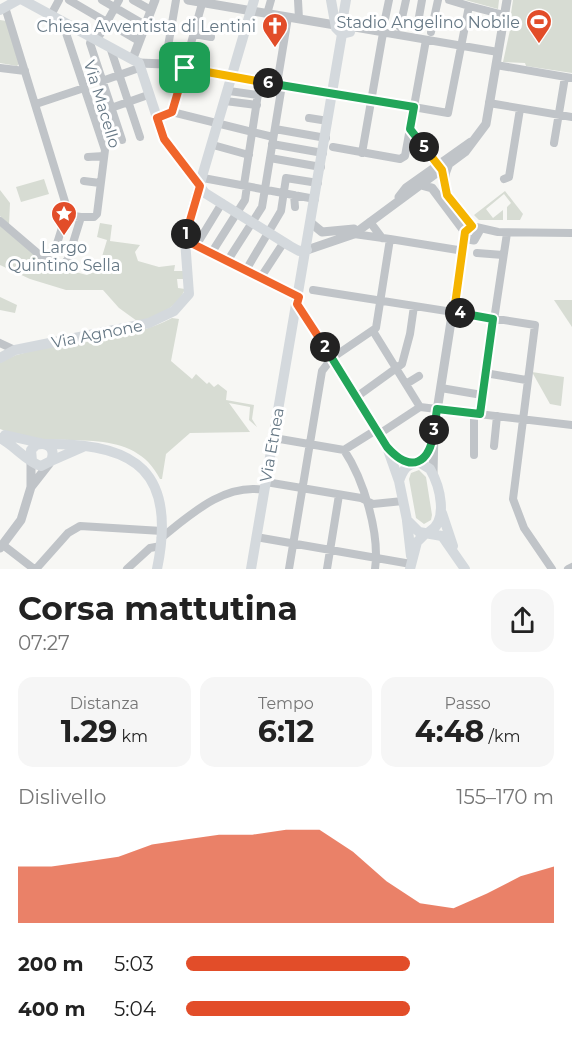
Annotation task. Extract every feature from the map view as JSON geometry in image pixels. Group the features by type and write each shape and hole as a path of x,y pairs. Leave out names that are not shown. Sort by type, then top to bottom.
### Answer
{"main road":[{"path":"3,6 18,0"},
{"path":"23,0 37,3 51,15 137,63 164,139 198,180 222,203 252,223 299,251 306,250"},
{"name":"Via Agnone","path":"0,358 15,350 149,323 174,311 189,294 185,240 198,180 213,146 252,5"},
{"path":"331,5 348,34 357,28"},
{"path":"341,22 326,138 328,150 321,167 298,301 301,319 332,358 387,447 399,460 428,466 433,474 442,513 456,554"},
{"path":"233,76 333,93"},
{"name":"Via Etnea","path":"251,569 273,438 301,319"},
{"path":"0,436 42,443 89,446 128,456 147,471 156,492 161,538 157,569"},
{"path":"0,436 41,466 70,451 89,446"},
{"path":"31,460 31,450 42,443"},
{"path":"42,443 53,451 50,462"},
{"path":"387,447 399,481 413,565"},
{"path":"399,481 404,469 416,462"},
{"path":"413,565 417,542 438,525 442,513"},
{"path":"407,520 415,530 442,536 465,569"}],"street":[{"path":"51,15 59,0"},
{"path":"69,0 139,41"},
{"path":"102,0 117,4 145,25"},
{"path":"134,0 151,10"},
{"path":"137,63 139,41 155,0"},
{"path":"165,64 176,0"},
{"path":"188,0 252,5 267,14 323,23 341,22"},
{"path":"267,14 271,0"},
{"path":"298,0 299,19"},
{"path":"384,24 389,0"},
{"path":"400,27 406,0"},
{"path":"417,28 422,0"},
{"path":"431,32 438,0"},
{"path":"449,0 504,15"},
{"path":"306,250 354,234 397,200 406,188 426,180 443,169 476,140 486,124 507,0"},
{"path":"172,112 203,1"},
{"path":"117,4 107,22 90,43 108,109 122,140"},
{"path":"333,93 448,113 462,46 466,5"},
{"path":"3,6 36,104 66,205 66,214 55,250"},
{"path":"228,260 262,207 273,136 271,83 288,17"},
{"name":"Via Macello","path":"62,21 105,150 97,214 94,217 81,217"},
{"path":"357,28 498,52"},
{"path":"362,153 383,33"},
{"path":"194,34 211,37"},
{"path":"273,136 328,150 403,158 426,40"},
{"path":"110,47 140,137"},
{"path":"102,81 119,75 137,63 165,64 233,76"},
{"path":"495,65 569,77 554,143"},
{"path":"0,68 25,71"},
{"path":"212,252 245,200 258,95 271,83"},
{"path":"36,104 84,88"},
{"path":"93,114 148,95"},
{"path":"227,96 258,95"},
{"path":"227,96 256,109"},
{"path":"489,104 572,117"},
{"path":"504,179 509,177 520,109"},
{"path":"157,118 172,112 252,133 326,138"},
{"path":"309,118 328,121"},
{"path":"410,129 443,169 447,195"},
{"path":"213,146 249,155"},
{"path":"88,157 104,156"},
{"path":"270,158 321,167"},
{"path":"246,270 281,211 286,178 318,183"},
{"path":"198,180 265,189 315,199"},
{"path":"426,180 441,186 471,233"},
{"path":"426,180 471,233"},
{"path":"84,181 100,183"},
{"path":"294,195 295,207"},
{"path":"196,244 222,203"},
{"path":"0,221 41,256 62,266 68,260 81,217 66,214"},
{"path":"311,223 318,230 330,233 356,228 370,222"},
{"path":"289,569 322,371 332,358 373,331 380,301 386,239 370,222"},
{"path":"474,455 477,414 482,395 503,255 502,232"},
{"path":"471,233 572,233 572,241"},
{"path":"433,474 432,447 437,409 464,251 471,233"},
{"path":"354,234 464,251"},
{"path":"185,240 228,260 298,301"},
{"path":"261,278 284,242"},
{"path":"304,265 322,245"},
{"path":"477,253 503,255"},
{"path":"313,290 534,325 513,500 524,528 552,569"},
{"path":"355,398 398,370 410,334 414,306"},
{"path":"373,331 420,407"},
{"path":"0,343 15,350"},
{"path":"485,373 527,376"},
{"path":"406,384 419,376"},
{"path":"441,388 482,395"},
{"path":"273,438 344,450 420,407 572,425"},
{"path":"494,446 497,416"},
{"path":"416,462 432,447"},
{"path":"344,450 356,469 367,502 376,557 375,569"},
{"path":"31,460 31,487 21,520 1,546 35,569 68,533 80,526 161,538"},
{"path":"31,487 50,462"},
{"path":"127,569 199,508 220,497 265,486 303,488 361,498 367,502 403,501"},
{"path":"327,569 339,495"},
{"path":"256,537 413,565"},
{"path":"568,569 572,567"}],"shaded area":[{"path":"465,0 499,0 498,9"},
{"name":"Stadio Angelino Nobile","path":"513,0 572,0 572,73 526,66 525,63 503,62 512,21 510,20"},
{"path":"0,20 6,21 19,64 17,66 0,63"},
{"path":"44,179 49,194 21,202 16,187"},
{"path":"0,190 10,203 9,225 0,216"},
{"path":"505,191 523,214 520,220 507,220 507,207 511,203 504,194 486,209 493,218 503,210 503,220 479,220 474,215"},
{"path":"100,223 112,225 110,241 140,245 135,252 138,261 159,267 175,265 174,271 184,271 184,279 177,279 178,288 185,289 172,307 152,318 137,321 119,308 103,290 66,290 30,279 0,265 0,225 47,265 87,275 98,270 107,240 97,237"},
{"path":"0,297 17,305 15,313 0,310"},
{"path":"554,300 572,300 572,327"},
{"path":"172,318 179,319 171,361 192,379 196,374 207,384 209,382 214,387 218,384 227,391 226,400 254,405 252,419 257,427 249,420 250,407 229,403 250,432 190,433 166,454 162,479 148,462 134,451 117,445 79,440 21,437 0,429 0,363 16,355 44,348 126,334"},
{"path":"532,372 564,377 561,406 550,404"},
{"path":"419,470 426,477 432,515 431,520 424,524 416,518 409,479 411,473"}],"place":[{"name":"Stadio Angelino Nobile","path":"539,45"},
{"name":"Chiesa Avventista di Lentini","path":"275,49"},
{"name":"Largo Quintino Sella","path":"64,237"}],"route":[{"path":"185,68 414,107 410,129 442,170 447,195 472,226 468,227 465,232 454,312 493,319 480,414 437,409 432,447 419,462 404,463 387,447 297,304 299,297 185,240 200,186 164,139 157,118 172,112 185,68"}]}
